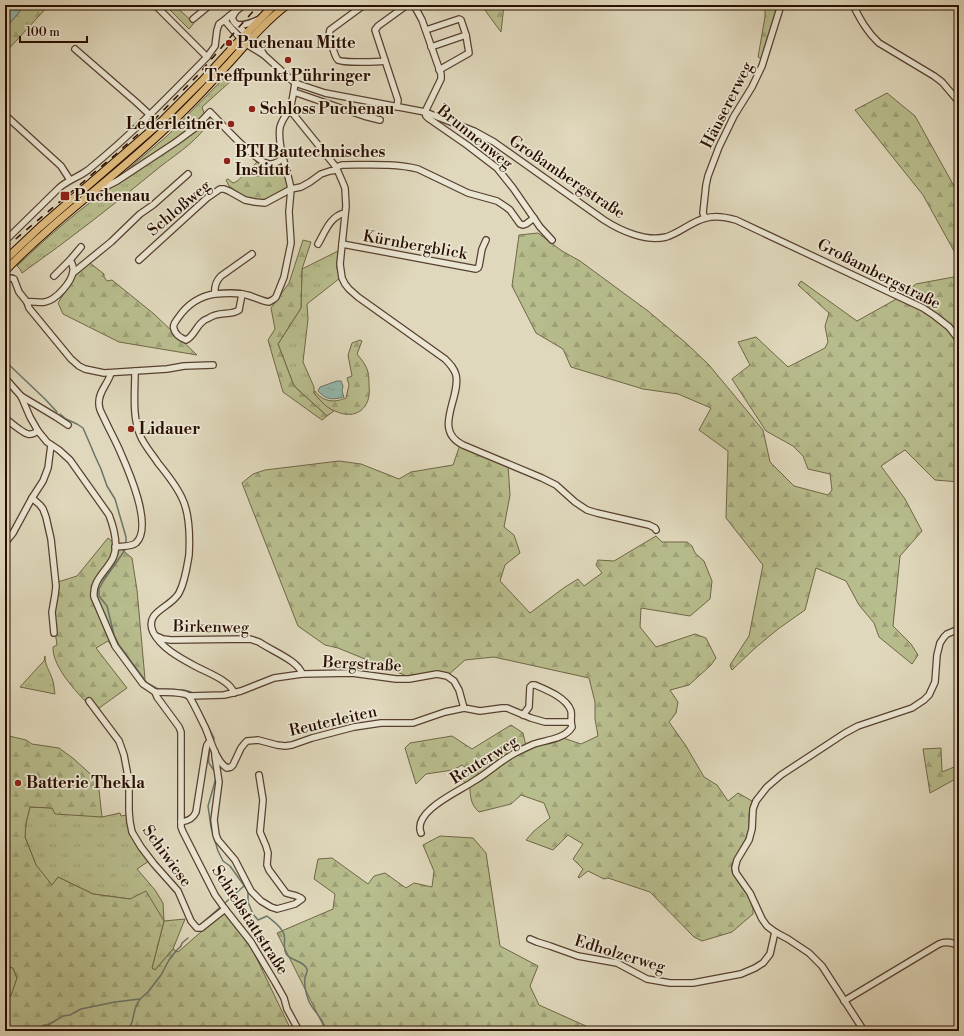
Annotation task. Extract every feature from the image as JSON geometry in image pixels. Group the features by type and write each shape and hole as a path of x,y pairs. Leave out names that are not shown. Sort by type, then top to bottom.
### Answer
{"main road":[{"path":"5,260 40,227 161,122 274,5"},
{"path":"5,271 44,233 167,127 246,44 287,5"}],"street":[{"path":"155,5 207,57"},
{"path":"193,19 210,5"},
{"path":"5,242 59,188 70,180 82,175 150,115 207,57 216,44 218,26 228,16 244,5"},
{"path":"364,5 330,30 329,36 336,58 339,60 348,61 385,61"},
{"path":"397,107 398,100 375,30 378,26 407,5"},
{"path":"412,5 419,12 441,74 441,79 425,112"},
{"name":"Häusererweg","path":"705,218 703,213 708,176 719,147 734,116 752,87 762,66 782,5"},
{"path":"853,5 866,28 876,40 934,76 942,82 959,102"},
{"path":"236,11 232,18 236,24 246,24 260,18"},
{"name":"Großambergstraße","path":"226,19 227,23 246,44 264,55 295,83 325,93 425,112 474,131 494,142 618,229 630,234 655,238 665,237 679,232 705,218 722,216 736,220 900,297 935,316 949,327 959,340"},
{"path":"426,30 459,19 461,20 466,35 469,53 439,70"},
{"name":"Großambergstraße","path":"236,24 252,38 264,55"},
{"path":"431,47 466,35"},
{"path":"75,49 150,115"},
{"path":"242,294 239,310 236,313 220,313 210,316 201,324 190,338 186,340 174,331 173,328 175,323 185,310 199,299 207,295 229,293 242,294 269,302 276,297 284,277 291,243 289,212 291,189 283,158 280,126 286,114 290,110 295,83"},
{"path":"294,92 357,114 380,120"},
{"path":"290,110 336,168 345,188 346,206 340,264 342,278 349,289 358,297 440,355 450,363 453,368 456,376 456,384 448,424 451,435 456,441 462,445 556,485 574,502 591,512 650,526 656,530"},
{"path":"97,188 107,186 117,181 176,142 195,128 210,112 244,147 263,162 273,164 283,158"},
{"name":"Brunnenweg","path":"425,112 428,118 467,144 504,175 534,218 552,240"},
{"path":"5,115 61,166 70,180"},
{"path":"291,189 301,187 321,174 342,165 410,167 418,169 468,193 497,201 510,210 520,224 526,224 534,218"},
{"path":"26,302 34,301 44,303 51,300 63,289 73,273 111,242 140,214 153,205 188,174"},
{"name":"Schloßweg","path":"139,260 207,198 220,189 229,191 245,200 261,203 265,203 291,189"},
{"path":"318,244 330,221 340,214 345,213"},
{"name":"Kürnbergblick","path":"342,244 476,269 479,266 482,249 486,240"},
{"path":"54,276 81,247"},
{"path":"215,294 215,285 221,276 252,254"},
{"path":"70,260 73,265 73,273"},
{"path":"5,281 8,278 13,279 21,296 29,308 74,362 85,369 111,373 166,369 184,366 213,365"},
{"path":"949,327 959,334"},
{"path":"135,371 136,417 140,435 183,499 188,512 189,524 189,554 183,585 180,593 175,599 154,615 152,619 152,627 158,640 175,654 227,683 231,686 234,693"},
{"path":"111,373 101,394 98,404 99,409 119,449 131,478 140,507 142,524 141,534 137,542 130,545 118,546"},
{"name":"Schießstattstraße","path":"5,378 21,396 38,431 47,442 70,460 109,515 115,542 118,546 113,558 94,587 94,597 115,646 143,684 155,692 157,697 176,721 181,732 181,822 183,832 215,896 222,907 251,942 284,998 287,1009 299,1031"},
{"path":"21,396 68,425"},
{"path":"5,418 28,434 34,434 38,431"},
{"path":"5,543 13,533 32,498 40,487 46,474 51,445"},
{"path":"32,498 43,509 53,551 56,586 52,612 54,633"},
{"path":"864,1031 826,972 812,956 775,932 762,919 750,893 740,880 735,868 737,860 749,840 752,829 753,809 756,801 767,787 781,775 845,733 858,726 912,708 924,700 929,695 935,682 937,655 940,643 947,634 959,629"},
{"name":"Birkenweg","path":"156,636 163,639 172,640 254,640 290,660 300,668 302,674"},
{"name":"Bergstraße","path":"155,692 181,693 191,696 218,696 234,693 274,678 302,674 352,673 396,679 408,679 437,674 447,676 457,684 464,708"},
{"path":"464,708 480,711 507,708 523,715 545,722 570,722 572,719 570,709 565,702 555,694 535,685 532,685 530,688 529,707 523,715"},
{"path":"191,696 206,728 215,756 219,782 214,820 218,840 236,860 251,891 261,901 277,909 296,904 302,899 299,896 286,893 272,875 267,865 268,853 260,832 263,800 259,775"},
{"name":"Schiwiese","path":"89,701 119,741 124,755 128,771 131,830 135,837 154,864 178,891 191,921 197,928 201,928 222,907"},
{"name":"Reuterleiten","path":"212,746 223,764 228,768 233,765 238,753 245,743 251,740 264,741 285,746 292,745 354,727 381,723 413,722 437,714 464,708"},
{"name":"Reuterweg","path":"422,833 420,828 421,820 436,805 474,782 514,753 534,744 554,739 568,732 572,727 570,722"},
{"path":"181,822 191,819 196,812 206,749 207,745 212,746"},
{"name":"Edholzerweg","path":"530,939 578,956 617,963 647,979 670,983 694,983 741,974 763,963 770,954 775,932"},
{"path":"844,1001 939,944 949,942 959,946"}],"green space":[{"path":"25,5 49,5 5,53 5,29"},
{"path":"165,5 174,5 194,23 189,29"},
{"path":"482,5 504,5 501,32 487,13"},
{"path":"765,5 780,5 763,60 758,57 765,17"},
{"path":"227,75 230,76 231,81 202,107 204,113 209,115 210,120 195,139 93,221 22,273 17,266 91,201 118,182 119,177 167,136"},
{"path":"887,93 915,116 959,195 959,260 923,195 855,110"},
{"path":"257,162 270,167 282,165 288,188 265,200 260,200 244,197 229,186 226,180 228,179 233,183 239,180"},
{"path":"538,233 562,251 580,261 648,311 686,343 709,365 763,430 770,462 794,486 828,495 832,490 830,474 808,469 803,456 793,446 766,431 732,379 750,365 738,342 756,337 788,367 825,348 828,342 825,326 829,313 798,285 801,281 857,321 900,297 916,284 959,276 959,482 935,480 905,450 881,466 905,499 922,531 900,556 893,626 911,644 918,655 912,664 879,637 874,623 859,605 846,581 816,568 805,610 778,629 732,670 730,665 749,636 763,565 726,518 728,451 699,430 711,408 678,394 643,389 571,367 563,349 536,333 512,286 519,235"},
{"path":"303,240 311,242 302,269 301,308 278,344 294,386 327,416 322,420 283,392 268,340 275,329 271,308 289,283"},
{"path":"338,251 337,268 340,278 307,304 308,319 303,362 314,387 314,393 322,402 334,411 327,416 294,386 278,344 301,308 302,269"},
{"path":"90,263 104,274 107,281 112,280 154,314 197,355 119,342 63,314 58,303 75,276"},
{"path":"360,340 362,341 357,354 364,363 368,373 368,400 365,406 356,413 343,414 329,408 314,393 315,391 318,395 325,399 333,401 346,398 349,385 347,378 352,376 348,355 352,343"},
{"path":"460,445 508,465 510,495 504,527 514,535 520,553 505,565 500,581 530,613 578,579 584,586 602,573 596,565 598,560 614,561 656,536 662,542 687,542 692,546 695,553 704,561 712,581 710,599 690,616 641,608 640,627 656,647 695,634 706,638 716,658 711,665 689,685 670,690 678,702 676,713 669,722 686,746 704,777 717,785 728,801 738,793 752,801 749,815 749,830 744,843 732,864 732,872 753,902 753,914 732,932 702,941 694,937 650,892 608,878 604,879 588,871 579,878 578,877 583,869 573,859 583,844 568,835 553,850 526,840 534,831 550,818 544,803 521,795 511,804 479,812 472,802 470,789 462,779 469,770 462,765 453,770 426,774 416,784 405,748 410,743 452,736 472,749 511,725 523,733 526,746 563,738 581,744 598,736 595,719 595,702 589,678 494,657 465,660 447,676 414,679 338,648 325,645 298,626 242,483 253,474 265,470 339,461 361,464 399,479 411,472 453,465"},
{"path":"108,538 132,558 137,590 145,679 137,679 108,641 96,648 127,688 95,711 68,681 57,664 53,647 57,645 53,617 58,582 77,576"},
{"path":"45,656 46,665 53,680 55,694 20,687 44,661"},
{"path":"5,735 26,740 32,744 59,748 74,759 98,781 102,817 55,814 52,808 30,807 26,823 25,837 36,865 52,885 58,877 93,894 130,899 146,891 164,921 152,968 155,970 173,949 178,952 225,911 245,934 290,1028 290,1031 5,1031 5,998 11,996 17,978 13,968 5,966"},
{"path":"941,748 942,772 959,765 959,777 930,793 923,749"},
{"path":"30,807 52,808 102,817 120,813 121,816 127,815 129,830 149,861 137,869 155,890 163,903 164,921 130,899 93,894 58,877 52,886 36,865 25,837 26,823"},
{"path":"440,836 473,838 486,853 500,946 538,966 530,986 539,1005 597,1031 326,1031 277,933 333,909 335,894 314,879 318,859 332,858 368,884 374,876 385,873 406,888 414,883 432,887 434,871 423,845"},
{"path":"185,919 173,949 155,970 152,968 164,921"},
{"path":"5,966 13,968 17,978 11,996 5,998"}],"water":[{"path":"5,5 25,5 5,29"},
{"path":"341,381 344,397 336,399 327,398 318,391 320,387"}],"waterway":[{"path":"5,361 57,412"},
{"path":"60,414 83,428 107,486 115,499 126,537 126,544"},
{"path":"126,548 99,589 99,596 107,606 114,635 119,645 147,683 158,689 184,690 193,694"},
{"path":"194,698 214,738 213,743"},
{"path":"211,748 209,753 209,763 215,773"},
{"path":"216,778 208,806 211,827 218,851 223,861 230,866 248,891 248,902 253,914 258,920 267,916 279,926 284,934 285,950 287,955 303,964 307,969 305,983 308,999 323,1022 326,1031"},
{"path":"199,926 244,886"},
{"path":"128,1031 140,999 148,992 161,975 169,960 182,943 188,938"},
{"path":"37,1031 44,1025 48,1025 63,1016 70,1015 81,1009 115,1002 140,999"}],"railway":[{"path":"5,248 115,155 155,119 197,76 259,5"}],"place":[{"name":"Puchenau Mitte","path":"229,43"},
{"name":"Treffpunkt Pühringer","path":"288,60"},
{"name":"Schloss Puchenau","path":"252,109"},
{"name":"Lederleitner","path":"231,124"},
{"name":"BTI Bautechnisches Institut","path":"227,161"},
{"name":"Puchenau","path":"65,196"},
{"name":"Lidauer","path":"131,429"},
{"name":"Batterie Thekla","path":"18,783"}]}
